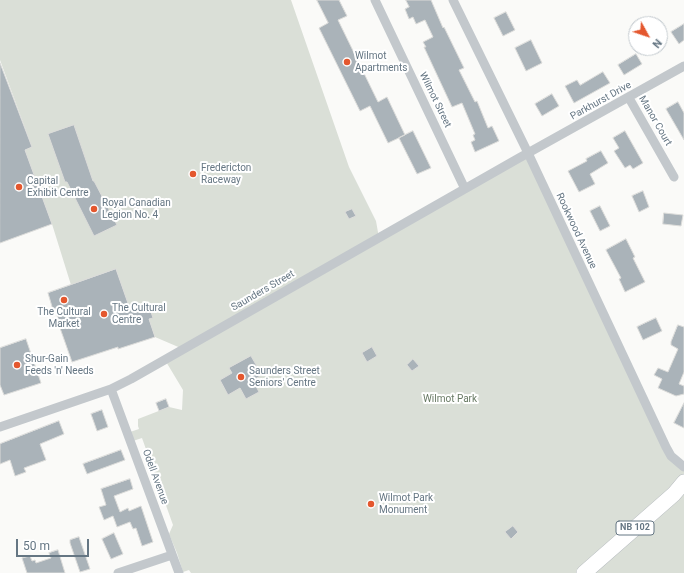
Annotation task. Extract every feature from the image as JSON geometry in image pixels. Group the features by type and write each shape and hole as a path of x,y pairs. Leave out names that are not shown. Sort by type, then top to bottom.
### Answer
{"main road":[{"name":"NB 102","path":"584,573 674,494 684,482"}],"street":[{"name":"Wilmot Street","path":"375,0 465,189"},
{"name":"Rookwood Avenue","path":"453,0 528,153 666,447 671,456 684,467"},
{"name":"Parkhurst Drive","path":"528,153 684,66"},
{"name":"Manor Court","path":"629,98 674,177"},
{"name":"Saunders Street","path":"0,427 131,380 528,153"},
{"name":"Odell Avenue","path":"111,388 179,573"},
{"path":"118,573 172,555"}],"green space":[{"name":"Wilmot Park","path":"0,0 291,0 349,167 376,221 379,238 528,153 666,447 684,467 684,573 191,573 189,570 183,572 169,534 173,525 142,438 130,442 127,433 139,429 138,419 169,407 182,410 183,390 165,360 183,349 155,337 149,319 152,318 149,310 146,311 144,304 130,309 116,269 71,285 52,224 25,150 32,147 0,60"}],"building":[{"name":"Wilmot Apartments","path":"317,0 339,0 347,16 338,20 378,102 387,97 405,135 388,143 370,106 360,111 319,28 328,23"},
{"path":"406,0 431,0 443,28 444,27 464,68 459,70 475,102 477,101 488,128 492,126 499,141 475,152 471,142 475,140 473,135 475,134 462,103 452,107 424,47 426,47 423,42 433,37 425,20 416,24 413,17 409,19 405,9 409,7"},
{"path":"506,12 515,30 503,36 494,18"},
{"path":"684,24 684,40 679,44 671,32"},
{"path":"531,40 542,63 526,71 515,48"},
{"path":"633,56 637,56 642,64 624,75 618,65"},
{"name":"Capital Exhibit Centre","path":"0,63 32,147 25,150 52,224 0,243"},
{"path":"603,72 610,83 574,103 565,86 577,80 580,85"},
{"path":"552,94 559,106 542,116 535,104"},
{"path":"678,102 684,113 684,140 666,109"},
{"path":"74,125 93,181 117,225 94,236 67,182 65,182 48,134"},
{"path":"413,131 431,168 417,174 399,138"},
{"path":"625,131 643,163 633,169 630,165 625,168 614,151 619,148 613,138"},
{"path":"601,151 608,163 590,174 595,184 579,192 568,171 587,161 586,159"},
{"path":"643,191 649,207 639,212 632,196"},
{"path":"600,206 610,226 600,231 590,211"},
{"path":"352,209 356,216 349,219 345,212"},
{"path":"664,213 683,215 681,226 663,224"},
{"path":"626,239 635,257 633,258 645,282 625,292 619,279 621,278 606,250"},
{"name":"The Cultural Centre","path":"116,269 130,309 144,304 146,311 150,309 153,318 149,319 155,337 72,362 55,309 53,310 48,293"},
{"path":"656,318 662,331 643,340 637,327"},
{"path":"678,325 684,327 684,372 679,384 684,386 684,394 676,396 658,388 662,379 654,375 658,368 668,372 678,349 671,345 671,342"},
{"name":"Shur-Gain Feeds 'n' Needs","path":"26,339 41,383 4,395 0,385 0,348"},
{"path":"372,347 377,356 367,362 362,353"},
{"name":"Saunders Street Seniors' Centre","path":"251,356 262,375 253,380 259,392 246,399 240,388 228,395 220,380 232,373 229,368"},
{"path":"413,359 419,366 412,371 407,365"},
{"path":"166,399 169,407 159,411 156,403"},
{"path":"684,403 684,428 674,423"},
{"path":"102,410 108,427 97,431 91,414"},
{"path":"59,421 64,434 40,444 46,460 24,468 26,472 15,476 10,460 0,464 0,444"},
{"path":"121,450 125,460 87,474 83,464"},
{"path":"130,479 133,489 114,496 120,512 128,508 129,511 141,506 153,542 142,546 136,528 133,529 130,522 117,527 113,516 104,520 99,507 106,505 101,489"},
{"path":"513,526 518,532 511,539 505,532"},
{"path":"114,533 123,554 111,559 102,539"},
{"path":"79,537 90,569 80,572 70,543 70,540"},
{"path":"58,550 65,573 27,573 22,558 30,556 32,561 35,560 36,563 51,558 49,553"}],"place":[{"name":"Wilmot Apartments","path":"347,62"},
{"name":"Fredericton Raceway","path":"193,174"},
{"name":"Capital Exhibit Centre","path":"19,187"},
{"name":"Royal Canadian Legion No. 4","path":"94,209"},
{"name":"The Cultural Market","path":"64,300"},
{"name":"The Cultural Centre","path":"104,314"},
{"name":"Shur-Gain Feeds 'n' Needs","path":"17,365"},
{"name":"Saunders Street Seniors' Centre","path":"241,377"},
{"name":"Wilmot Park Monument","path":"371,504"}]}
